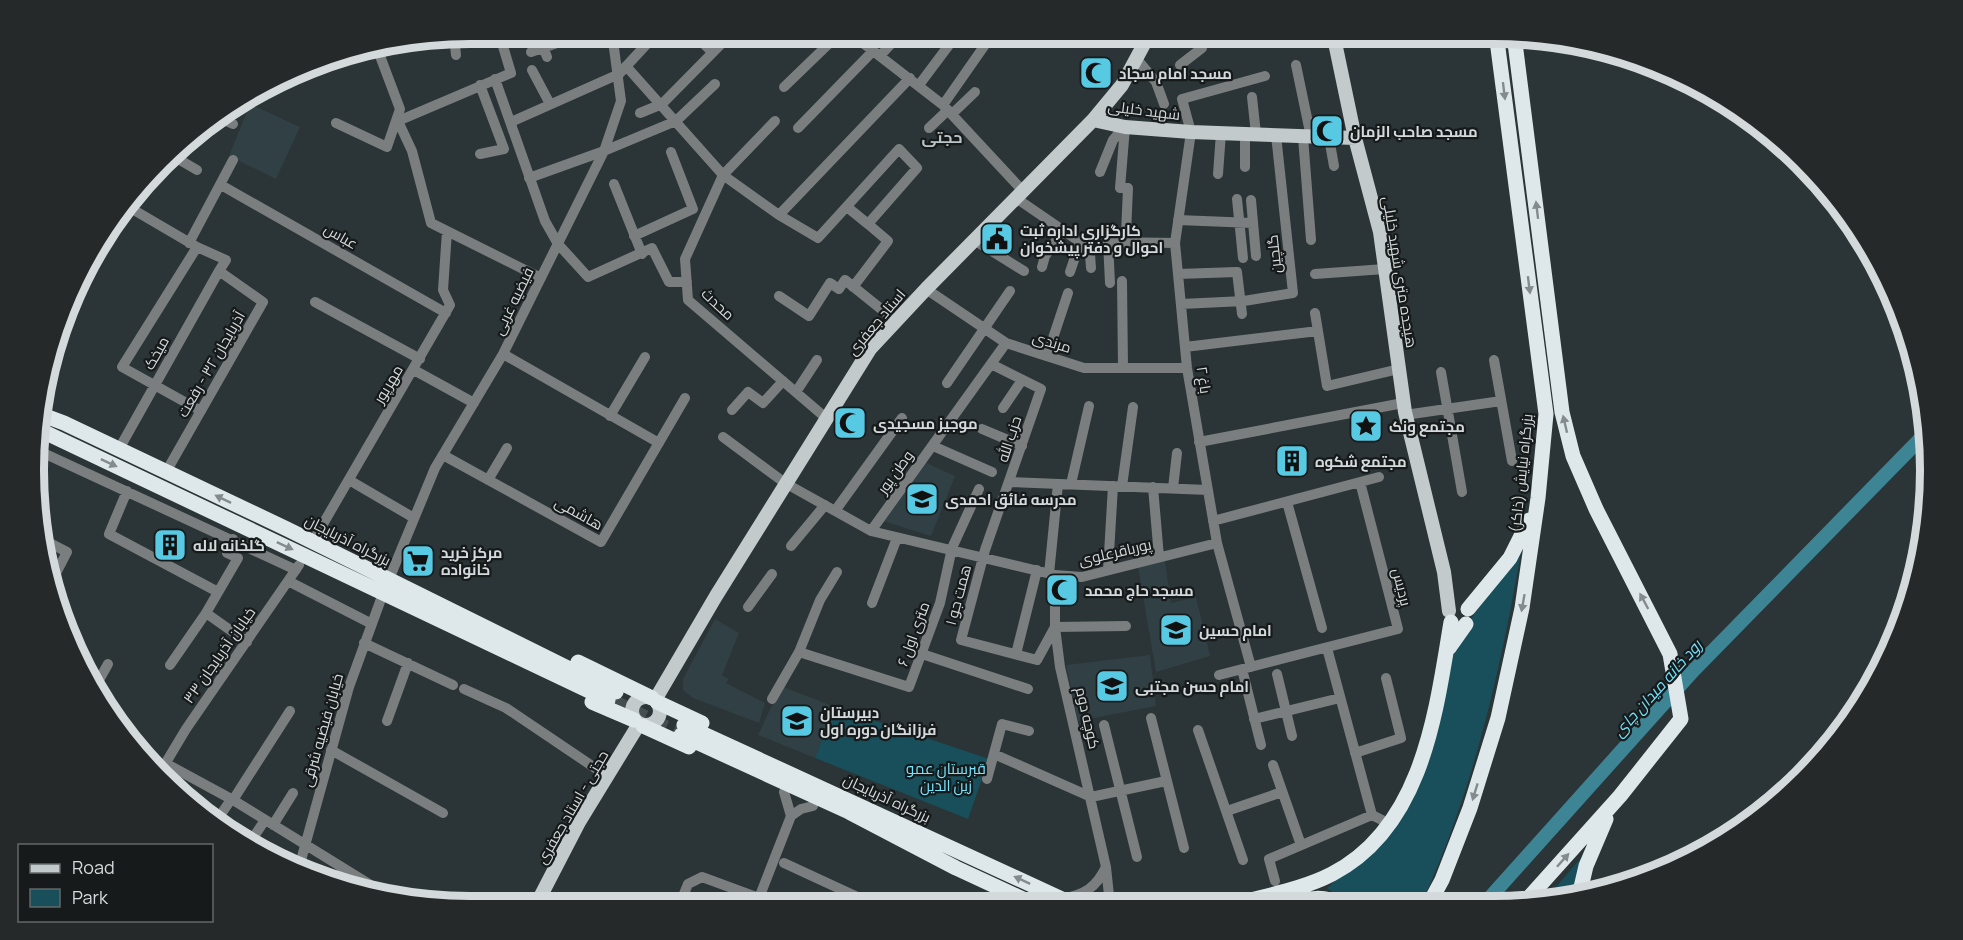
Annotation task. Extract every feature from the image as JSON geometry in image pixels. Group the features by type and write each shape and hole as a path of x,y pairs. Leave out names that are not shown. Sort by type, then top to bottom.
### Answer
{"highway":[{"name":"بزرگراه نیایش (ذاکر)","path":"1433,896 1442,880 1470,808 1494,729 1527,577 1546,414 1497,44"},
{"path":"1515,44 1562,411 1573,456 1596,509 1670,654 1681,719 1620,796 1531,895"},
{"name":"بزرگراه آذربایجان","path":"47,413 64,423"},
{"name":"بزرگراه آذربایجان","path":"47,417 166,472 309,549 610,695"},
{"name":"بزرگراه آذربایجان","path":"45,433 309,549"},
{"path":"1490,586 1522,537 1538,498"},
{"path":"329,559 392,572 610,695 639,723 683,730"},
{"path":"329,559 381,599 610,695 655,700 683,730 784,792 918,854 956,868"},
{"path":"1262,896 1333,874 1356,858 1388,824 1414,779 1428,743 1446,653 1458,614 1490,586 1515,572 1523,572 1527,577"},
{"name":"بزرگراه آذربایجان","path":"683,730 1056,896"},
{"name":"بزرگراه آذربایجان","path":"683,730 956,868 1017,896"},
{"path":"1581,887 1586,866 1603,825 1620,796"}],"main road":[{"name":"استاد جعفری","path":"655,700 785,483 870,349 926,289 1094,120 1122,85 1143,44"},
{"name":"هیجده متری شهید خلیلی","path":"1335,44 1355,138 1372,200 1385,269 1404,409 1444,572 1458,614"},
{"name":"شهید خلیلی","path":"1094,120 1125,127 1191,132"},
{"path":"1191,132 1355,138"},
{"path":"646,697 655,700 661,711 659,719 652,725 639,723 633,708 635,702 646,697"},
{"name":"حجتی - استاد جعفری","path":"541,896 639,723"}],"street":[{"path":"455,44 456,55"},
{"path":"398,121 511,73 502,44"},
{"path":"542,44 545,52"},
{"path":"531,52 545,52 562,44"},
{"name":"فیضیه غربی","path":"392,572 443,455 503,354 604,151 621,101 622,70 615,44"},
{"path":"511,122 622,70 647,44"},
{"path":"704,44 712,52"},
{"path":"640,113 662,104 720,44"},
{"path":"784,87 829,44"},
{"path":"864,44 948,110 1020,195 1080,242 1089,241 1091,268"},
{"path":"798,128 888,44"},
{"path":"779,215 914,81 948,44"},
{"path":"948,110 986,44"},
{"path":"1180,65 1202,48 1199,44"},
{"path":"336,123 387,147 398,121 400,109 379,54"},
{"path":"1136,58 1156,82 1164,104"},
{"path":"1296,65 1307,137 1311,240"},
{"path":"532,70 550,104"},
{"path":"622,70 662,104 723,175 779,215 818,238 899,149 917,168 868,224"},
{"path":"1191,132 1182,99 1265,76"},
{"path":"495,79 545,221 558,243 588,277 652,249 669,282 687,282"},
{"path":"529,178 604,151 676,121 715,84"},
{"path":"480,85 504,149 480,154"},
{"path":"929,128 948,110 975,93"},
{"path":"1245,167 1252,97"},
{"path":"225,121 233,124"},
{"path":"398,121 412,151 431,223 541,278"},
{"path":"723,175 776,121"},
{"path":"1100,172 1113,140 1125,127"},
{"path":"1125,127 1120,188 1128,188 1126,233"},
{"name":"باغ ۲","path":"1191,132 1174,243 1187,368 1213,521"},
{"path":"1218,174 1221,133"},
{"name":"گلچین","path":"1181,304 1241,301 1293,292 1276,135"},
{"path":"1329,138 1334,166"},
{"path":"634,236 693,209 671,152"},
{"path":"180,157 197,170"},
{"path":"201,411 122,367 193,245 233,160"},
{"name":"محدث","path":"723,175 686,259 688,300 826,418"},
{"path":"614,184 642,254"},
{"name":"عباس","path":"221,185 446,313"},
{"path":"1237,198 1243,258"},
{"path":"1251,200 1256,256"},
{"path":"847,207 888,241 853,287"},
{"path":"133,209 193,245 226,260 219,272"},
{"path":"1178,220 1253,223"},
{"path":"446,313 450,305 443,290 447,231"},
{"path":"1042,267 1045,256 1064,231"},
{"path":"974,240 1023,271"},
{"path":"1070,272 1080,242"},
{"path":"1110,283 1108,242 1174,243"},
{"path":"1315,274 1385,269"},
{"name":"میخک","path":"119,449 219,272"},
{"name":"آذربایجان ۳۲ - رفعت","path":"166,472 263,302 219,272"},
{"path":"1178,274 1237,272 1242,314"},
{"path":"779,296 809,316 830,283 839,288 845,280 896,321"},
{"path":"1122,282 1123,367"},
{"name":"مرندی","path":"926,289 1006,343 1084,368 1187,368"},
{"path":"947,383 1010,291"},
{"path":"1047,356 1068,293"},
{"path":"315,302 420,359"},
{"name":"مهرپور","path":"309,549 446,313"},
{"path":"1315,313 1327,386 1399,369"},
{"path":"1185,347 1318,332"},
{"name":"وطن پور","path":"871,531 1006,343"},
{"path":"503,354 659,444 685,398"},
{"path":"610,416 645,357"},
{"path":"796,392 818,360"},
{"path":"1494,360 1512,461"},
{"name":"حزب الله","path":"985,553 1041,389 991,364"},
{"path":"414,370 474,403"},
{"path":"1441,372 1445,409 1462,492"},
{"path":"1003,408 1023,380"},
{"path":"732,411 748,392 763,403 783,381"},
{"path":"1199,442 1404,409 1445,409 1501,401"},
{"path":"1071,484 1089,406"},
{"path":"1108,570 1118,486 1133,407"},
{"path":"791,546 830,508 902,418"},
{"path":"982,429 1022,446"},
{"name":"پورباقرعلوی","path":"723,437 785,483 871,531 897,538 985,553 1047,573 1082,577 1217,543"},
{"name":"هاشمی","path":"443,455 601,542 659,444"},
{"path":"933,446 992,472"},
{"path":"488,480 507,448"},
{"path":"44,453 296,570"},
{"path":"1173,488 1177,453"},
{"path":"1261,746 1254,719 1247,668 1213,521 1379,477"},
{"path":"349,480 414,518"},
{"path":"1010,482 1208,489"},
{"name":"پردیس","path":"1327,648 1398,629 1360,482"},
{"path":"1016,654 1047,573 1058,484"},
{"path":"1153,487 1159,557"},
{"name":"۶ متری اول","path":"799,651 909,687 940,603 952,548 980,489"},
{"path":"127,491 109,534 218,592"},
{"path":"1287,502 1322,628"},
{"path":"872,603 897,538"},
{"path":"170,665 206,613 238,558 227,553 233,539"},
{"path":"50,543 67,552 56,572"},
{"name":"خیابان آذربایجان ۳۳","path":"163,767 309,549"},
{"name":"همت جو ۱","path":"985,553 961,640 1037,660 1055,627"},
{"path":"772,699 799,651 820,600 837,573"},
{"name":"کوچه دوم","path":"1047,573 1060,667 1106,867 1109,896"},
{"path":"748,607 772,574"},
{"path":"288,581 372,624"},
{"name":"خیابان فیضیه شرقی","path":"301,861 331,750 364,643 381,599"},
{"path":"206,613 247,642"},
{"path":"1055,627 1126,626"},
{"path":"364,643 506,708 607,776"},
{"path":"1219,675 1327,648 1372,815 1388,824"},
{"path":"922,654 1028,689"},
{"path":"387,721 408,663"},
{"path":"99,680 108,664"},
{"path":"1277,674 1292,736"},
{"path":"1355,753 1401,738 1386,678"},
{"path":"1254,719 1340,698"},
{"path":"220,816 290,711"},
{"path":"1151,718 1184,848"},
{"path":"987,779 1002,724 1029,731"},
{"path":"1104,725 1137,857"},
{"path":"1198,730 1244,860"},
{"path":"331,750 443,813"},
{"path":"994,754 1091,797 1166,781"},
{"path":"165,763 230,802 269,822 369,884"},
{"path":"1273,765 1301,845"},
{"path":"760,896 790,816 784,792"},
{"path":"1227,811 1282,792"},
{"path":"254,837 293,793"},
{"path":"790,816 801,809 813,806"},
{"path":"1275,881 1269,859 1372,815"},
{"path":"784,863 855,896"},
{"path":"1081,896 1099,882 1106,867"},
{"path":"683,896 688,884 702,877 754,896"}],"shaded area":[{"path":"251,104 300,127 276,179 229,156"},
{"name":"مدرسه فائق احمدی","path":"922,461 955,476 931,536 883,521"},
{"name":"امام حسین","path":"1165,561 1171,603 1196,597 1210,656 1156,672 1138,567"},
{"path":"715,619 739,633 722,675 729,679 726,683 765,703 759,723 693,698 683,690 683,679"},
{"name":"امام حسن مجتبی","path":"1150,655 1156,706 1078,721 1066,665"},
{"name":"دبیرستان فرزانگان دوره اول","path":"781,686 835,707 815,758 758,735"}],"green space":[{"path":"1521,552 1505,639 1473,767 1427,891 1424,896 1338,896 1327,888 1378,844 1407,806 1450,653 1463,629"},
{"name":"قبرستان عمو زین الدین","path":"835,707 989,759 968,819 815,758"},
{"path":"1586,852 1574,888 1551,893"}],"waterway":[{"name":"رود خانه میدان چای","path":"1491,896 1693,671 1919,440"}],"tunnel":[{"path":"611,701 681,735"}],"place":[{"name":"مسجد امام سجاد","path":"1096,73"},
{"name":"مسجد صاحب الزمان","path":"1327,131"},
{"name":"کارگزاری اداره ثبت احوال و دفتر پیشخوان","path":"997,239"},
{"name":"موجیز مسجیدی","path":"850,423"},
{"name":"مجتمع ونک","path":"1366,426"},
{"name":"مجتمع شکوه","path":"1292,461"},
{"name":"مدرسه فائق احمدی","path":"922,499"},
{"name":"گلخانه لاله","path":"170,545"},
{"name":"مرکز خرید خانواده","path":"418,561"},
{"name":"مسجد حاج محمد","path":"1062,590"},
{"name":"امام حسین","path":"1176,630"},
{"name":"امام حسن مجتبی","path":"1112,686"},
{"name":"دبیرستان فرزانگان دوره اول","path":"797,721"}],"district":[{"name":"حجتی","path":"942,137"}]}
